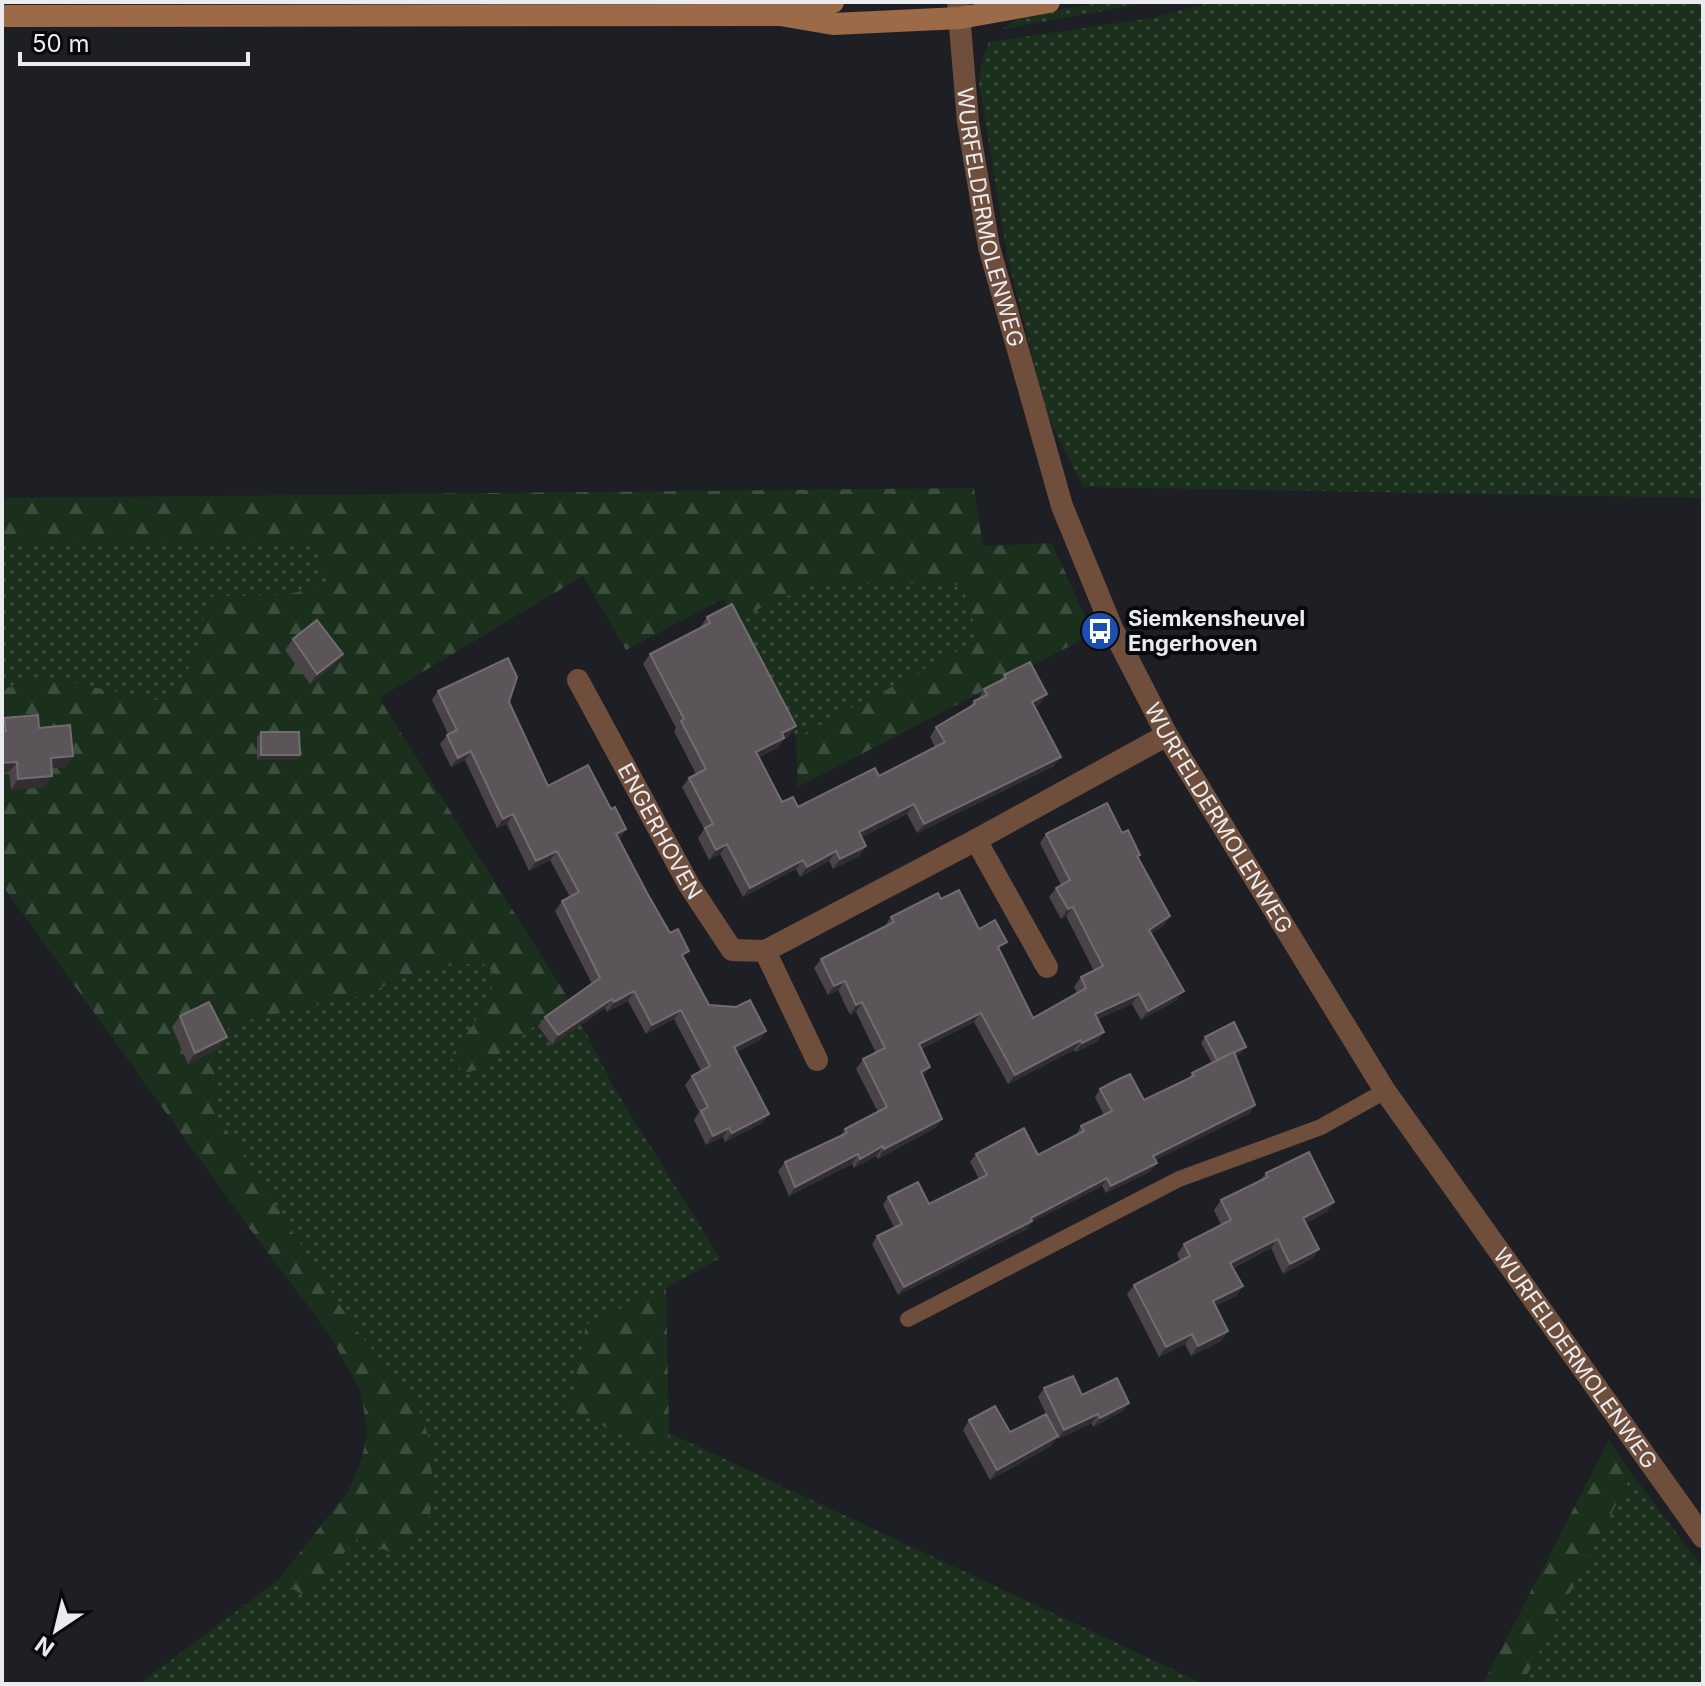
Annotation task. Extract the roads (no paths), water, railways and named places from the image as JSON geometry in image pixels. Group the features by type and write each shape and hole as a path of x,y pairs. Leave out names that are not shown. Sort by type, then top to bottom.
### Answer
{"main road":[{"path":"780,15 833,2"},
{"path":"2,16 322,8 780,15 833,24 1049,2"}],"street":[{"name":"WURFELDERMOLENWEG","path":"959,10 968,122 989,247 1062,506 1112,628 1167,735 1385,1091 1703,1537"},
{"name":"ENGERHOVEN","path":"578,680 689,885 732,950 765,951"},
{"path":"817,1060 765,951 1167,735"},
{"path":"976,840 1047,967"}],"lane":[{"path":"908,1319 1179,1179 1321,1127 1385,1091"}],"place":[{"name":"Siemkensheuvel Engerhoven","path":"1100,631"}]}
